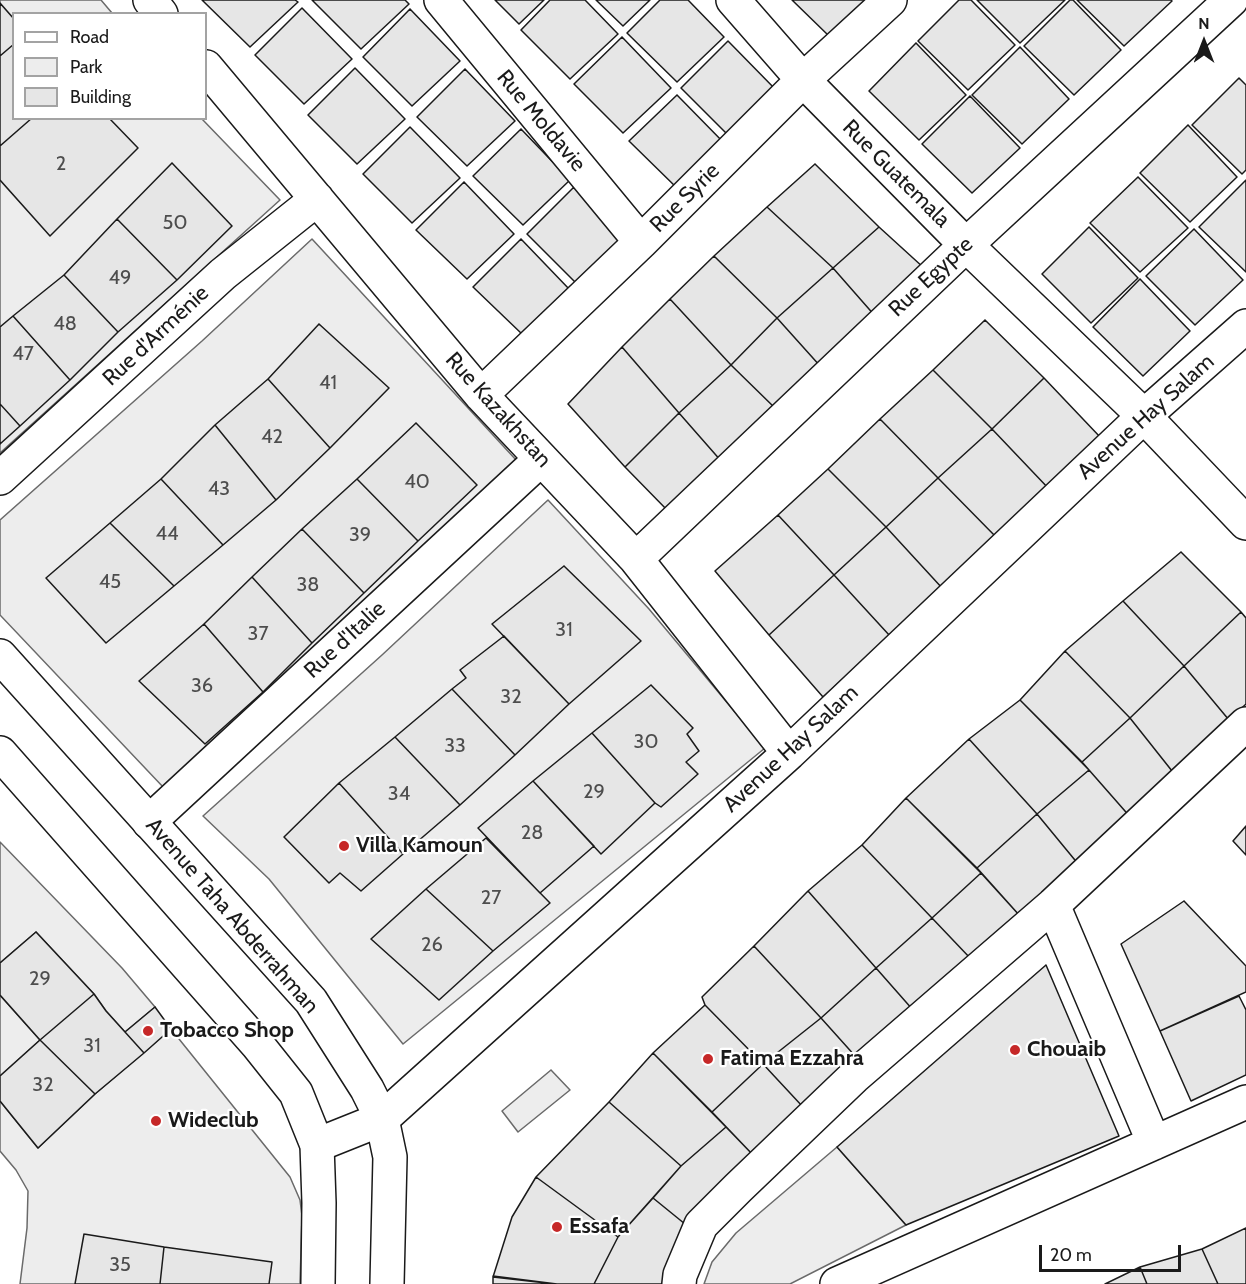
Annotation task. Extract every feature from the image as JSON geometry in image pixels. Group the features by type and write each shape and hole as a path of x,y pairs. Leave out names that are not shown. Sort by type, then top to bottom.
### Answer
{"street":[{"path":"150,0 159,12"},
{"name":"Rue Moldavie","path":"441,0 641,242"},
{"name":"Rue Guatemala","path":"733,0 803,80 966,245 1144,416 1246,523"},
{"name":"Rue Syrie","path":"482,396 803,80 890,0"},
{"name":"Rue Egypte","path":"636,559 966,245 1231,0"},
{"name":"Rue Kazakhstan","path":"207,67 482,396 636,559 789,753"},
{"name":"Rue d'Arménie","path":"0,478 223,274 317,199"},
{"name":"Avenue Hay Salam","path":"317,1145 382,1119 789,753 1144,416 1246,326"},
{"name":"Rue d'Italie","path":"149,822 541,459"},
{"name":"Avenue Taha Abderrahman","path":"0,656 311,1001 367,1089 382,1119 390,1157 387,1284"},
{"path":"679,1284 680,1275 701,1225 723,1203 854,1077 1053,905 1246,724"},
{"path":"0,753 256,1044 296,1094 317,1145 318,1284"},
{"path":"1053,905 1154,1143"},
{"path":"837,1284 1246,1102"}],"green space":[{"path":"0,0 101,0 111,12 12,12 12,120 203,120 280,200 0,453"},
{"path":"312,239 517,461 164,788 0,615 0,520 202,341"},
{"path":"548,500 649,609 765,748 403,1044 269,879 203,816 382,655"},
{"path":"0,842 122,968 155,1007 125,1032 94,994 36,932 0,963"},
{"path":"0,995 40,1040 0,1076"},
{"path":"171,1029 290,1177 300,1200 302,1216 300,1284 20,1284 27,1228 28,1191 16,1170 0,1151 0,1101 38,1148 95,1094"},
{"path":"551,1070 570,1090 518,1132 502,1111"},
{"path":"837,1147 906,1225 790,1284 704,1284 712,1262 736,1233"}],"building":[{"path":"202,0 295,0 298,2 250,47"},
{"path":"312,0 405,0 409,4 361,49"},
{"path":"495,0 544,0 519,24"},
{"path":"550,0 585,0 618,34 570,79 521,30"},
{"path":"596,0 650,0 623,26"},
{"path":"660,0 688,0 724,37 677,82 627,33"},
{"path":"792,0 867,0 829,36"},
{"path":"959,0 971,0 1015,45 968,90 918,41"},
{"path":"977,0 1065,0 1020,43"},
{"path":"1070,0 1073,0 1121,50 1074,95 1024,46"},
{"path":"1077,0 1171,0 1172,1 1124,46"},
{"path":"0,3 12,17 12,46 0,56"},
{"path":"302,8 352,59 304,104 255,55"},
{"path":"410,9 460,61 412,106 363,57"},
{"path":"622,37 671,88 623,133 574,84"},
{"path":"728,41 778,92 730,137 681,88"},
{"path":"916,43 966,95 919,140 869,91"},
{"path":"12,46 12,120 30,120 0,146 0,56"},
{"path":"1020,47 1069,99 1022,144 972,95"},
{"path":"355,68 405,119 357,164 308,115"},
{"path":"465,69 515,121 467,166 417,117"},
{"path":"1239,78 1246,85 1246,170 1242,174 1192,125"},
{"path":"677,95 727,146 679,190 629,141"},
{"path":"970,96 1020,148 972,193 922,144"},
{"path":"30,120 111,120 138,148 50,236 0,180 0,146"},
{"path":"1188,125 1237,177 1190,222 1140,173"},
{"path":"410,127 460,178 412,223 363,174"},
{"path":"521,129 570,180 523,225 473,176"},
{"path":"172,163 232,226 177,280 117,219"},
{"path":"815,164 879,227 833,268 767,207"},
{"path":"1138,177 1188,228 1140,272 1090,223"},
{"path":"1246,180 1246,272 1199,227"},
{"path":"464,182 514,234 467,279 416,230"},
{"path":"574,187 623,238 576,283 527,234"},
{"path":"767,207 833,268 777,318 714,256"},
{"path":"117,219 177,280 118,332 64,275"},
{"path":"879,227 924,268 876,317 833,268"},
{"path":"1089,227 1138,278 1091,323 1042,274"},
{"path":"1194,229 1243,280 1195,325 1146,276"},
{"path":"521,239 570,290 523,335 473,287"},
{"path":"714,256 777,318 731,365 670,299"},
{"path":"833,268 876,317 821,367 777,318"},
{"path":"64,275 118,332 70,380 13,316"},
{"path":"1140,279 1190,331 1143,376 1093,327"},
{"path":"670,299 731,365 679,413 622,347"},
{"path":"13,316 70,380 20,426 0,404 0,327"},
{"path":"777,318 821,367 776,409 731,365"},
{"path":"985,320 1044,378 992,429 933,370"},
{"path":"319,324 389,388 330,448 268,379"},
{"path":"622,347 679,413 625,467 568,404"},
{"path":"731,365 776,409 722,462 679,413"},
{"path":"933,370 992,429 938,478 880,419"},
{"path":"1044,378 1101,438 1050,490 992,429"},
{"path":"268,379 330,448 276,500 215,425"},
{"path":"0,404 20,426 0,444"},
{"path":"679,413 722,462 669,512 625,467"},
{"path":"880,419 938,478 886,527 828,469"},
{"path":"416,423 477,485 418,541 357,479"},
{"path":"215,425 276,500 223,545 161,479"},
{"path":"992,429 1050,490 997,538 938,478"},
{"path":"828,469 886,527 834,575 778,515"},
{"path":"938,478 997,538 943,589 886,527"},
{"path":"161,479 223,545 174,586 110,523"},
{"path":"357,479 418,541 364,593 302,529"},
{"path":"778,515 834,575 769,635 715,571"},
{"path":"110,523 174,586 106,643 46,578"},
{"path":"886,527 943,589 890,636 834,575"},
{"path":"302,529 364,593 312,643 252,577"},
{"path":"1181,552 1241,612 1184,666 1123,601"},
{"path":"564,566 641,641 569,704 492,624"},
{"path":"834,575 890,636 823,697 769,635"},
{"path":"252,577 312,643 263,692 204,624"},
{"path":"1123,601 1184,666 1130,718 1065,651"},
{"path":"1241,612 1246,618 1246,704 1229,720 1184,666"},
{"path":"204,624 263,692 205,744 139,681"},
{"path":"504,636 569,704 515,755 452,689 466,678 460,670"},
{"path":"1065,651 1130,718 1082,762 1020,700"},
{"path":"1184,666 1229,720 1176,776 1130,718"},
{"path":"651,685 693,728 687,734 699,751 686,762 698,774 661,807 592,733"},
{"path":"452,689 515,755 460,805 395,737"},
{"path":"1020,700 1089,770 1037,814 969,739"},
{"path":"1130,718 1176,776 1132,819 1082,762"},
{"path":"592,733 655,803 601,854 533,781"},
{"path":"395,737 460,805 403,854 339,783"},
{"path":"969,739 1037,814 977,868 906,798"},
{"path":"1089,770 1132,819 1079,865 1037,814"},
{"path":"533,781 594,846 540,893 478,828"},
{"name":"Villa Kamoun","path":"339,783 403,854 361,891 340,873 329,883 284,837"},
{"path":"906,798 981,873 932,918 862,845"},
{"path":"1037,814 1079,865 1020,916 977,868"},
{"path":"1246,826 1246,855 1233,841"},
{"path":"486,838 550,903 493,951 426,889"},
{"path":"862,845 932,918 876,968 808,891"},
{"path":"981,873 1020,916 971,959 932,918"},
{"path":"426,889 493,951 439,1000 371,939"},
{"path":"808,891 876,968 821,1018 754,946"},
{"path":"1184,901 1246,966 1246,992 1160,1031 1121,944"},
{"path":"932,918 971,959 913,1010 876,968"},
{"path":"36,932 94,994 40,1040 0,995 0,963"},
{"path":"754,946 821,1018 763,1064 705,1005 702,997"},
{"name":"Chouaib","path":"1046,965 1119,1136 906,1225 837,1147"},
{"path":"876,968 913,1010 856,1057 821,1018"},
{"path":"94,994 106,1011 144,1053 95,1094 40,1040"},
{"path":"1239,996 1246,1010 1246,1075 1191,1101 1160,1031"},
{"name":"Fatima Ezzahra","path":"705,1005 763,1064 712,1112 653,1053"},
{"name":"Tobacco Shop","path":"155,1007 171,1029 144,1053 125,1032"},
{"path":"821,1018 856,1057 803,1107 763,1064"},
{"path":"40,1040 95,1094 38,1148 0,1101 0,1076"},
{"path":"653,1053 726,1127 681,1166 609,1102"},
{"path":"763,1064 803,1107 754,1156 712,1112"},
{"path":"609,1102 681,1166 618,1237 536,1177"},
{"path":"726,1127 754,1156 685,1224 653,1198 681,1166"},
{"name":"Essafa","path":"536,1177 618,1237 594,1284 555,1284 493,1277 512,1217"},
{"path":"653,1198 685,1224 665,1284 594,1284 618,1237"},
{"path":"1246,1228 1246,1284 1218,1284 1202,1249"},
{"path":"84,1234 164,1247 160,1284 75,1284"},
{"path":"164,1247 272,1262 269,1284 160,1284"},
{"path":"1202,1249 1218,1284 1147,1284 1140,1267"},
{"path":"1140,1267 1147,1284 1105,1284"},
{"path":"493,1276 557,1284 493,1284"}],"place":[{"name":"Villa Kamoun","path":"344,846"},
{"name":"Tobacco Shop","path":"148,1031"},
{"name":"Chouaib","path":"1015,1050"},
{"name":"Fatima Ezzahra","path":"708,1059"},
{"name":"Wideclub","path":"156,1121"},
{"name":"Essafa","path":"557,1227"}]}
